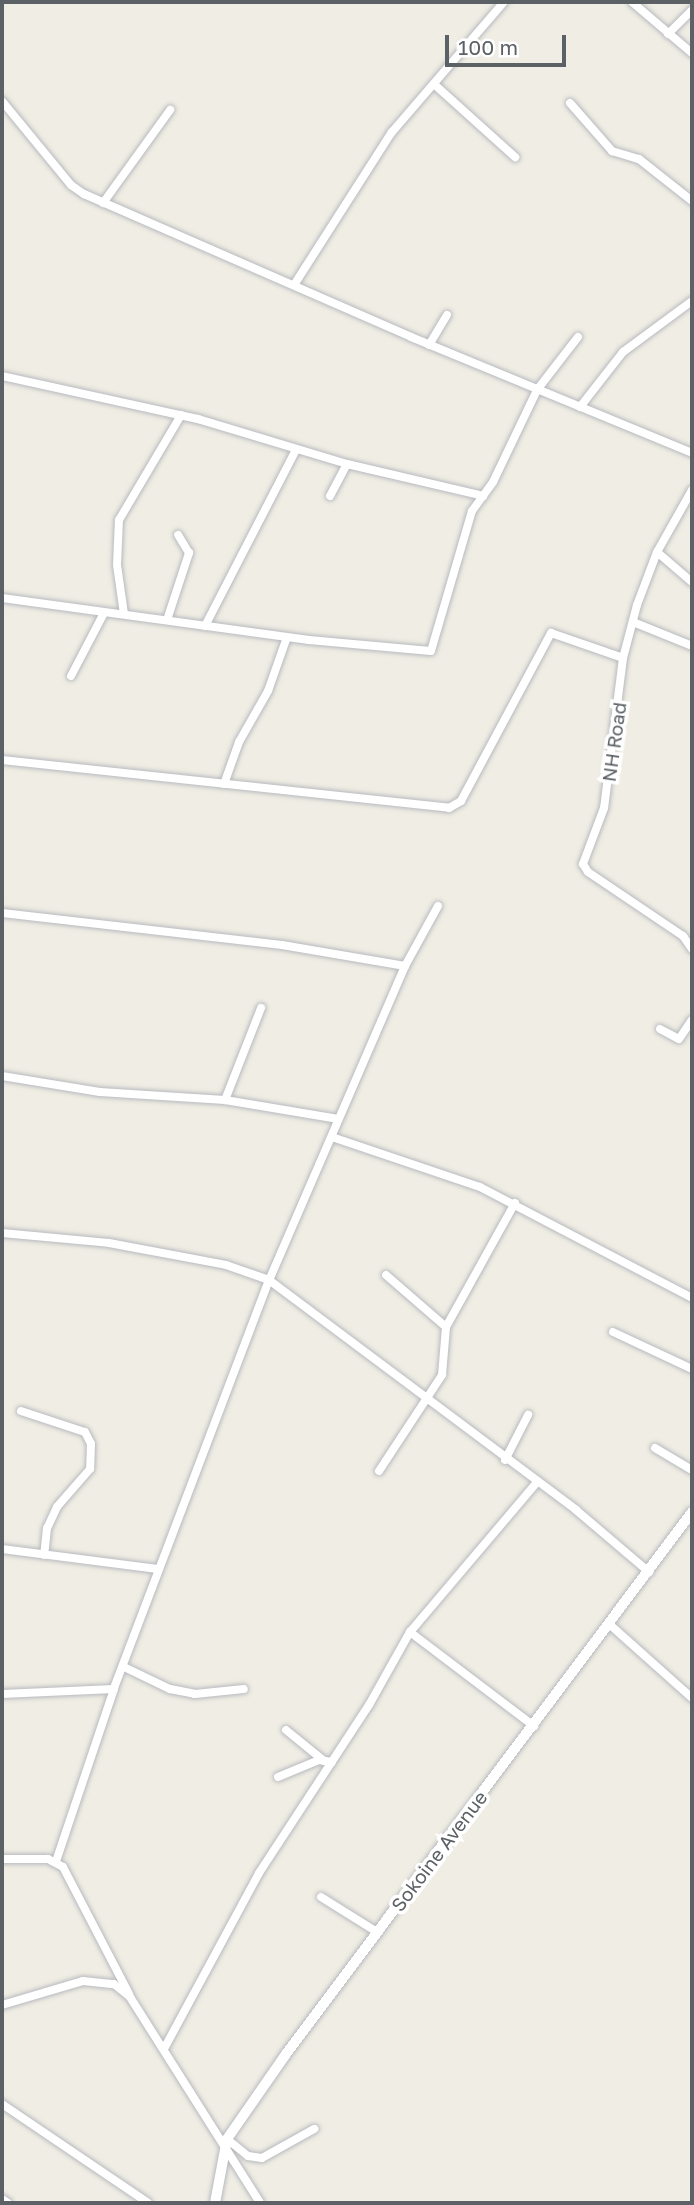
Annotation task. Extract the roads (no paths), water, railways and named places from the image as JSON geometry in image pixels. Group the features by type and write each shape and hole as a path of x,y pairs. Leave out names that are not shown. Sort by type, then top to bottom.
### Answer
{"street":[{"path":"295,285 392,132 504,2"},
{"path":"632,2 692,53"},
{"path":"668,34 692,10"},
{"path":"435,85 516,158"},
{"path":"2,101 71,185 103,203 429,345 692,453"},
{"path":"570,103 612,151 639,159 692,201"},
{"path":"103,203 170,110"},
{"path":"580,407 634,342 663,326 692,301"},
{"path":"429,345 447,315"},
{"path":"2,598 288,637 431,651 463,533 537,390 578,337"},
{"path":"2,376 181,415 347,464 483,496"},
{"path":"124,614 117,565 118,520 181,415"},
{"path":"205,626 296,450"},
{"path":"330,496 347,464"},
{"name":"NH Road","path":"692,491 657,552 633,622 623,658 604,808 583,864 588,872 683,936 692,949"},
{"path":"167,620 189,553 178,535"},
{"path":"657,552 692,582"},
{"path":"71,676 104,613"},
{"path":"633,622 692,646"},
{"path":"2,760 449,808 461,802 551,633 562,633 596,651 623,658"},
{"path":"224,784 239,742 268,691 288,637"},
{"path":"260,2203 165,2047 130,1997 56,1861 114,1689 269,1280 405,966 438,906"},
{"path":"2,913 282,945 405,966"},
{"path":"225,1100 261,1008"},
{"path":"660,1029 679,1039 692,1020"},
{"path":"2,1076 100,1092 225,1100 338,1119"},
{"path":"332,1137 463,1180 515,1203 692,1298"},
{"path":"379,1471 442,1375 446,1327 515,1203"},
{"path":"2,1233 109,1242 226,1265 269,1280 537,1482 649,1572"},
{"path":"386,1275 446,1327"},
{"path":"613,1332 692,1369"},
{"path":"21,1411 85,1432 91,1444 90,1469 57,1507 47,1528 44,1555"},
{"path":"505,1460 527,1415"},
{"path":"655,1448 692,1471"},
{"path":"165,2047 259,1873 410,1632 537,1482"},
{"name":"Sokoine Avenue","path":"215,2203 226,2145 377,1932 692,1512"},
{"path":"2,1549 158,1569"},
{"path":"609,1624 692,1698"},
{"path":"410,1632 534,1726"},
{"path":"124,1667 170,1689 195,1694 244,1689"},
{"path":"2,1694 114,1689"},
{"path":"286,1730 328,1761"},
{"path":"278,1777 328,1761"},
{"path":"2,1859 56,1861"},
{"path":"321,1897 377,1932"},
{"path":"2,2005 83,1981 114,1984 130,1997"},
{"path":"2,2104 148,2203"},
{"path":"226,2145 248,2156 262,2158 314,2129"},
{"path":"2,2199 8,2203"}]}
